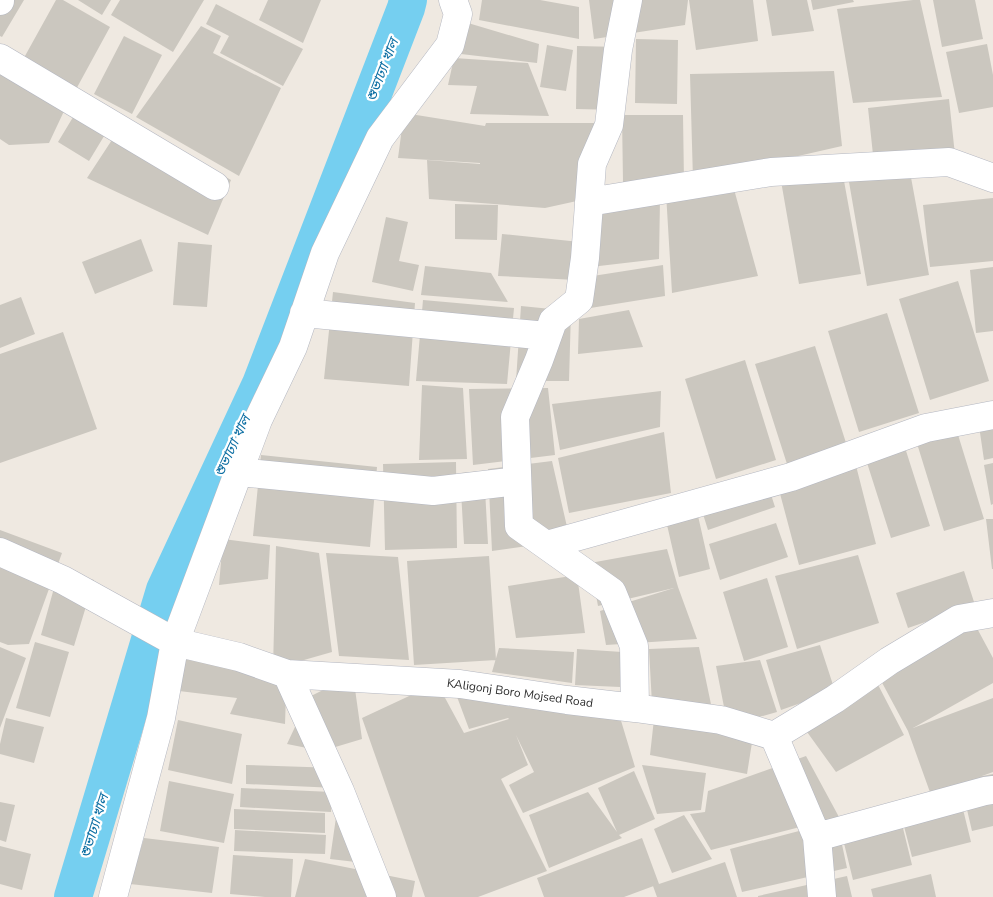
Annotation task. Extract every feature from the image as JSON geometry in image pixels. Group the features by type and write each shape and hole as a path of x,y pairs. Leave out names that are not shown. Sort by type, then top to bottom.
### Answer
{"street":[{"path":"113,897 161,718 175,642 258,420 293,347 324,253 380,138 450,45 458,14 453,0"},
{"path":"628,0 618,50 609,125 592,164 585,258 579,300 552,321 539,360 515,417 519,526 612,592 634,646 635,708"},
{"path":"0,58 215,186"},
{"path":"589,202 771,172 948,162 993,178"},
{"path":"304,313 547,336"},
{"path":"547,546 791,477 926,428 993,415"},
{"path":"239,472 433,491 517,481"},
{"name":"KAligonj Boro Mojsed Road","path":"0,552 63,580 175,642 239,657 287,674 460,684 722,720 774,736"},
{"path":"822,897 817,836 774,736 835,700 889,661 959,620 993,613"},
{"path":"287,674 340,791 382,897"},
{"path":"817,836 993,790"}],"building":[{"path":"0,0 24,0 2,37 0,36"},
{"path":"56,0 63,0 110,27 68,104 15,74"},
{"path":"78,0 111,0 102,15"},
{"path":"120,0 204,0 173,52 111,15"},
{"path":"268,0 321,0 303,43 259,20"},
{"path":"482,0 540,0 579,7 579,39 479,20"},
{"path":"589,0 688,0 685,25 594,39"},
{"path":"689,0 753,0 758,41 696,50"},
{"path":"766,0 807,0 814,31 772,36"},
{"path":"811,0 853,0 854,2 813,10"},
{"path":"920,0 942,97 853,103 837,9"},
{"path":"933,0 975,0 983,39 942,47"},
{"path":"216,4 303,49 283,86 220,53 229,36 206,24"},
{"path":"468,23 539,44 537,63 461,54"},
{"path":"201,26 221,36 213,53 281,88 239,176 136,117"},
{"path":"124,36 162,55 132,114 94,94"},
{"path":"636,39 678,40 677,104 635,103"},
{"path":"987,44 993,75 993,107 959,113 946,52"},
{"path":"547,45 573,50 566,91 540,87"},
{"path":"577,46 620,47 619,110 576,109"},
{"path":"454,58 528,63 549,116 470,114 477,86 448,85"},
{"path":"0,66 65,109 49,143 9,145 0,139"},
{"path":"834,71 842,146 693,180 690,74"},
{"path":"84,99 115,118 89,161 58,142"},
{"path":"949,99 955,155 874,164 868,108"},
{"path":"404,113 485,126 486,123 595,123 586,199 545,208 429,199 427,160 480,163 398,158"},
{"path":"622,115 683,115 684,182 623,182"},
{"path":"125,120 231,180 208,235 87,178"},
{"path":"842,170 861,274 799,284 781,181"},
{"path":"910,172 929,275 867,286 849,182"},
{"path":"732,182 758,276 672,293 666,193"},
{"path":"993,198 993,261 930,267 923,205"},
{"path":"660,199 659,259 582,268 583,208"},
{"path":"455,204 498,205 497,240 455,239"},
{"path":"386,217 408,222 399,261 419,265 413,291 372,282"},
{"path":"502,234 580,242 576,280 498,276"},
{"path":"141,239 153,271 95,294 82,262"},
{"path":"178,242 212,245 207,307 173,305"},
{"path":"663,265 665,296 578,310 580,278"},
{"path":"425,266 491,273 508,302 421,295"},
{"path":"993,267 993,331 976,333 970,270"},
{"path":"958,281 989,381 930,400 899,299"},
{"path":"333,292 415,303 409,386 324,379"},
{"path":"21,297 35,334 0,348 0,305"},
{"path":"423,300 514,308 507,384 416,381"},
{"path":"521,306 571,311 569,381 516,381"},
{"path":"629,310 643,347 578,354 579,319"},
{"path":"887,313 919,413 859,432 828,331"},
{"path":"63,332 97,429 0,463 0,354"},
{"path":"815,346 847,446 787,464 755,364"},
{"path":"745,360 776,460 716,479 685,379"},
{"path":"422,385 463,388 467,459 419,460"},
{"path":"548,388 555,455 473,465 469,389"},
{"path":"661,391 660,427 560,450 552,404"},
{"path":"993,417 993,458 984,460 978,419"},
{"path":"955,425 984,519 944,531 915,437"},
{"path":"664,432 671,493 569,513 558,458"},
{"path":"900,432 930,526 891,538 861,444"},
{"path":"852,450 876,544 799,565 774,471"},
{"path":"261,455 377,467 370,547 253,536"},
{"path":"552,461 570,540 492,551 488,469"},
{"path":"456,462 457,548 385,550 383,464"},
{"path":"993,463 993,504 991,505 984,465"},
{"path":"484,471 488,544 464,544 460,473"},
{"path":"764,473 775,507 708,530 697,495"},
{"path":"694,498 710,569 679,577 662,503"},
{"path":"986,519 993,519 993,569 992,569"},
{"path":"776,523 788,557 720,580 709,544"},
{"path":"0,530 62,553 29,644 8,645 0,642"},
{"path":"223,539 270,545 268,579 219,585"},
{"path":"276,546 319,553 332,652 276,668 287,666 285,724 230,714 237,698 179,691 179,653 273,669"},
{"path":"667,549 678,587 697,639 606,645 600,611 674,588 598,606 590,563"},
{"path":"326,553 398,557 409,660 339,656"},
{"path":"858,555 879,623 797,649 775,576"},
{"path":"489,556 496,660 414,665 407,561"},
{"path":"59,570 94,580 74,646 41,635"},
{"path":"964,571 975,605 908,628 896,593"},
{"path":"577,575 585,633 516,638 508,586"},
{"path":"767,578 788,647 744,661 723,592"},
{"path":"972,619 993,658 993,683 913,728 993,698 993,772 982,776 993,774 993,826 972,831 961,784 931,795 908,731 879,677"},
{"path":"35,642 69,652 50,717 16,708"},
{"path":"820,645 835,691 781,710 766,660"},
{"path":"0,647 26,658 0,728"},
{"path":"699,647 712,709 652,704 649,649"},
{"path":"499,648 574,652 572,683 492,672"},
{"path":"577,649 622,652 620,687 575,685"},
{"path":"760,660 777,712 748,720 725,712 716,666"},
{"path":"874,677 904,735 836,772 802,725"},
{"path":"437,683 464,733 509,719 469,729 453,686 619,714 635,767 523,813 509,785 534,772 516,735 528,765 501,779 547,871 478,897 425,897 362,718"},
{"path":"335,684 355,689 362,739 322,751 287,744 309,697"},
{"path":"6,718 44,727 34,763 0,754 0,744"},
{"path":"654,719 754,730 747,774 650,755"},
{"path":"178,720 242,734 232,784 168,770"},
{"path":"806,756 839,817 711,850 690,814 705,812 708,791"},
{"path":"246,765 337,768 336,788 246,784"},
{"path":"642,765 706,773 701,810 657,814"},
{"path":"634,771 655,819 619,835 622,838 549,868 529,815 588,792 617,832 598,788"},
{"path":"342,776 373,864 330,859"},
{"path":"169,781 234,794 224,843 160,831"},
{"path":"241,788 332,792 331,812 240,807"},
{"path":"959,793 971,842 912,857 899,807"},
{"path":"0,802 15,805 6,842 0,840"},
{"path":"234,809 325,813 325,833 234,829"},
{"path":"684,815 712,859 672,873 654,829"},
{"path":"900,816 912,865 853,880 841,831"},
{"path":"837,821 847,868 742,892 730,849"},
{"path":"235,830 326,835 325,854 234,851"},
{"path":"144,838 219,847 212,893 130,884"},
{"path":"642,838 659,884 624,897 544,897 537,878"},
{"path":"0,846 31,854 22,890 0,884"},
{"path":"233,855 293,859 291,897 230,894"},
{"path":"305,859 415,881 412,897 295,897"},
{"path":"725,862 737,897 657,897 653,886"},
{"path":"931,874 936,897 873,897 871,889"},
{"path":"847,876 852,897 758,897 758,896"}],"waterway":[{"name":"শুভাঢ্যা খাল","path":"73,897 165,590 261,384 408,0"}]}
